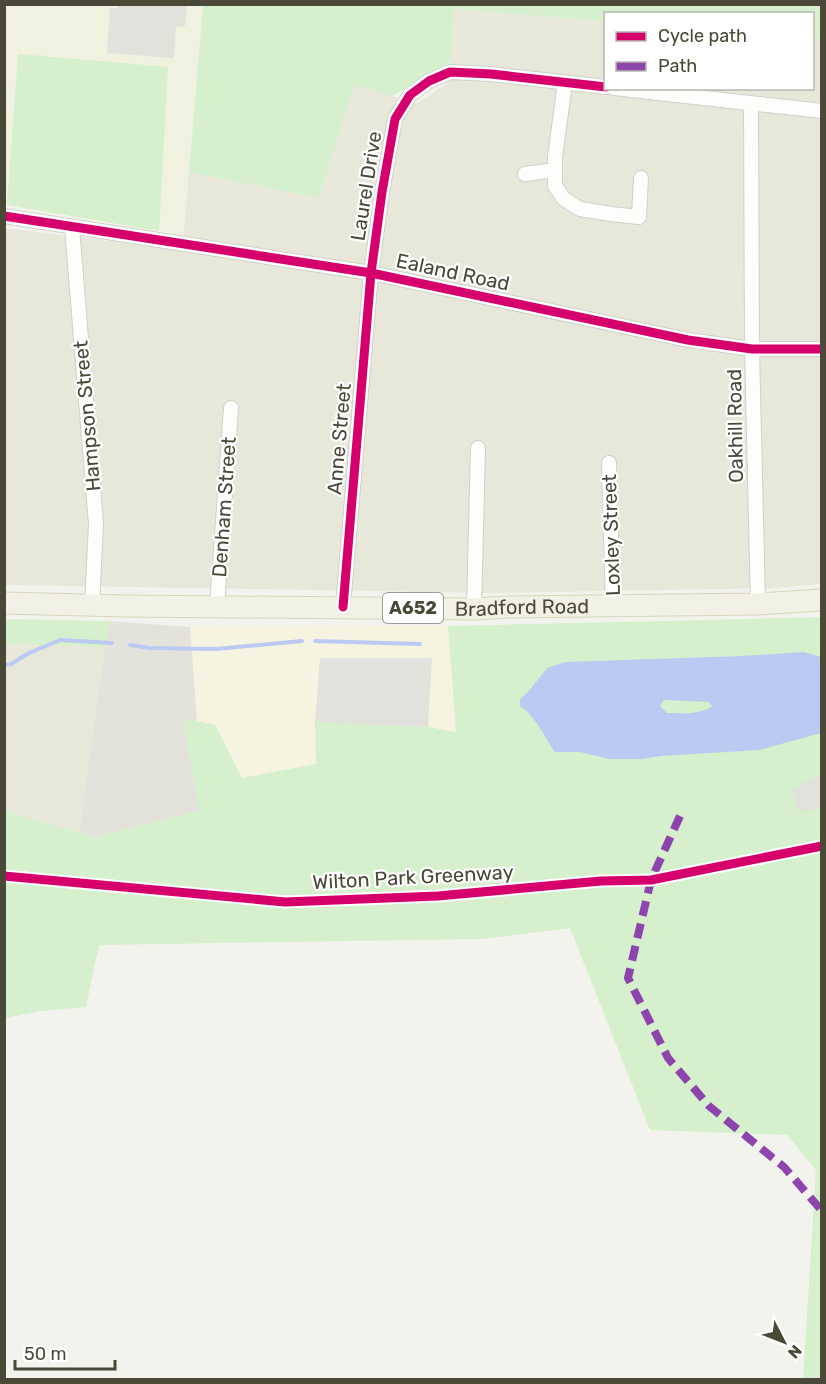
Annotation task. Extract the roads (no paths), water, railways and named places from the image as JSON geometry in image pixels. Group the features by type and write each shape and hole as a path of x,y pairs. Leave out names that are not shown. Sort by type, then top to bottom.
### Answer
{"main road":[{"name":"Bradford Road","path":"4,603 474,609 758,604 822,600"}],"street":[{"name":"Laurel Drive","path":"371,273 395,119 410,95 429,81 450,72 491,74 604,87"},
{"path":"565,83 555,157 555,186 564,199 580,209 639,217 641,178"},
{"path":"631,90 822,111"},
{"name":"Oakhill Road","path":"751,104 752,349 758,604"},
{"path":"525,174 555,170"},
{"name":"Ealand Road","path":"4,216 371,273 688,340 752,349 822,349"},
{"name":"Hampson Street","path":"72,226 96,524 92,605"},
{"name":"Anne Street","path":"343,607 371,273"},
{"name":"Denham Street","path":"217,606 231,408"},
{"path":"474,609 478,448"},
{"name":"Loxley Street","path":"609,463 613,607"}],"water":[{"path":"804,652 821,657 821,733 759,750 642,759 610,759 580,752 555,752 535,721 520,706 520,699 547,668 565,662","holes":["664,700 708,702 713,706 691,713 667,713 660,706"]}],"waterway":[{"path":"4,665 11,664 29,653 60,640 112,643"},
{"path":"130,645 150,648 215,649 302,641"},
{"path":"315,641 420,644"}]}
